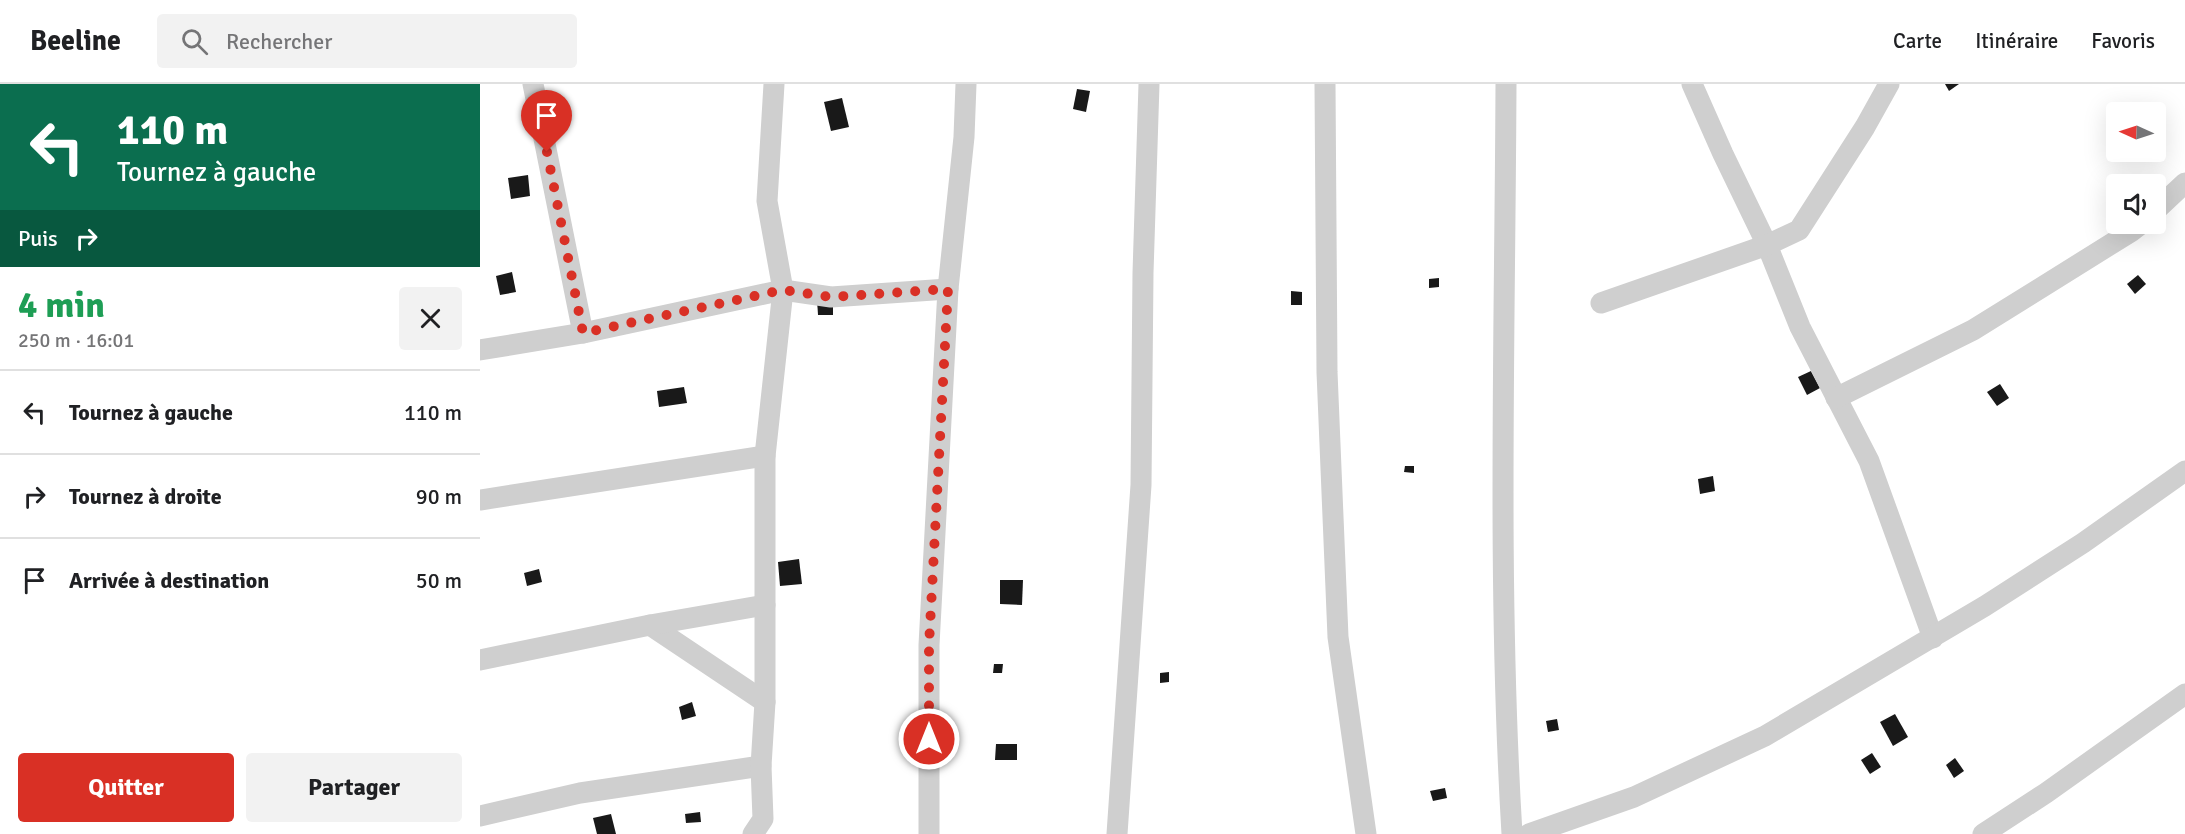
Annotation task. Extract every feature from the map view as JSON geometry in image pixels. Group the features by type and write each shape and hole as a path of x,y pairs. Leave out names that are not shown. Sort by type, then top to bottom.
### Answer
{"street":[{"path":"533,84 583,333"},
{"path":"753,834 763,819 765,456 783,290 767,201 774,84"},
{"path":"929,834 929,645 948,289 964,137 966,84"},
{"path":"1117,834 1141,485 1143,273 1149,84"},
{"path":"1325,84 1327,372 1338,637 1366,834"},
{"path":"1506,84 1504,532 1506,730 1512,834"},
{"path":"1692,84 1767,245 1800,327 1869,461 1933,638"},
{"path":"1601,303 1767,245 1799,230 1865,127 1889,84"},
{"path":"2166,201 2185,183"},
{"path":"1836,398 1973,330 2127,234"},
{"path":"480,350 583,333 783,290 831,297 948,289"},
{"path":"480,500 765,456"},
{"path":"1529,834 1634,797 1765,736 1933,638 2083,543 2185,471"},
{"path":"480,660 650,625 765,605"},
{"path":"650,625 765,702"},
{"path":"1983,834 2046,794 2185,694"},
{"path":"480,816 580,793 762,766"}],"building":[{"path":"1945,84 1959,84 1949,91"},
{"path":"1077,89 1090,91 1086,112 1073,109"},
{"path":"842,98 849,127 831,131 824,102"},
{"path":"528,175 530,196 511,199 508,178"},
{"path":"512,272 516,292 500,295 496,276"},
{"path":"2138,275 2146,284 2135,294 2127,284"},
{"path":"1439,278 1439,287 1429,288 1429,279"},
{"path":"1291,291 1302,292 1302,305 1291,305"},
{"path":"817,300 833,300 833,315 818,315"},
{"path":"1811,371 1820,388 1807,395 1798,377"},
{"path":"2000,384 2009,398 1997,406 1987,392"},
{"path":"684,387 687,403 659,407 657,391"},
{"path":"1405,466 1414,466 1414,473 1404,472"},
{"path":"1713,476 1715,491 1700,494 1698,479"},
{"path":"799,559 802,584 780,586 778,562"},
{"path":"539,569 542,582 527,586 524,573"},
{"path":"1000,580 1023,580 1022,605 1000,604"},
{"path":"994,664 1003,664 1002,673 993,673"},
{"path":"1169,672 1169,682 1160,683 1160,673"},
{"path":"692,702 696,716 682,720 679,707"},
{"path":"1895,714 1908,737 1893,746 1880,722"},
{"path":"1557,719 1559,730 1548,732 1546,721"},
{"path":"950,739 958,739 958,748 950,749"},
{"path":"996,744 1017,744 1017,760 995,760"},
{"path":"1872,753 1881,767 1870,774 1861,760"},
{"path":"1955,758 1964,771 1954,778 1946,765"},
{"path":"1445,788 1447,798 1433,801 1430,791"},
{"path":"700,812 701,822 686,823 685,814"},
{"path":"611,814 616,834 597,834 593,818"}],"route":[{"path":"547,152 583,333 783,290 831,297 948,289 929,645 929,739"}]}
